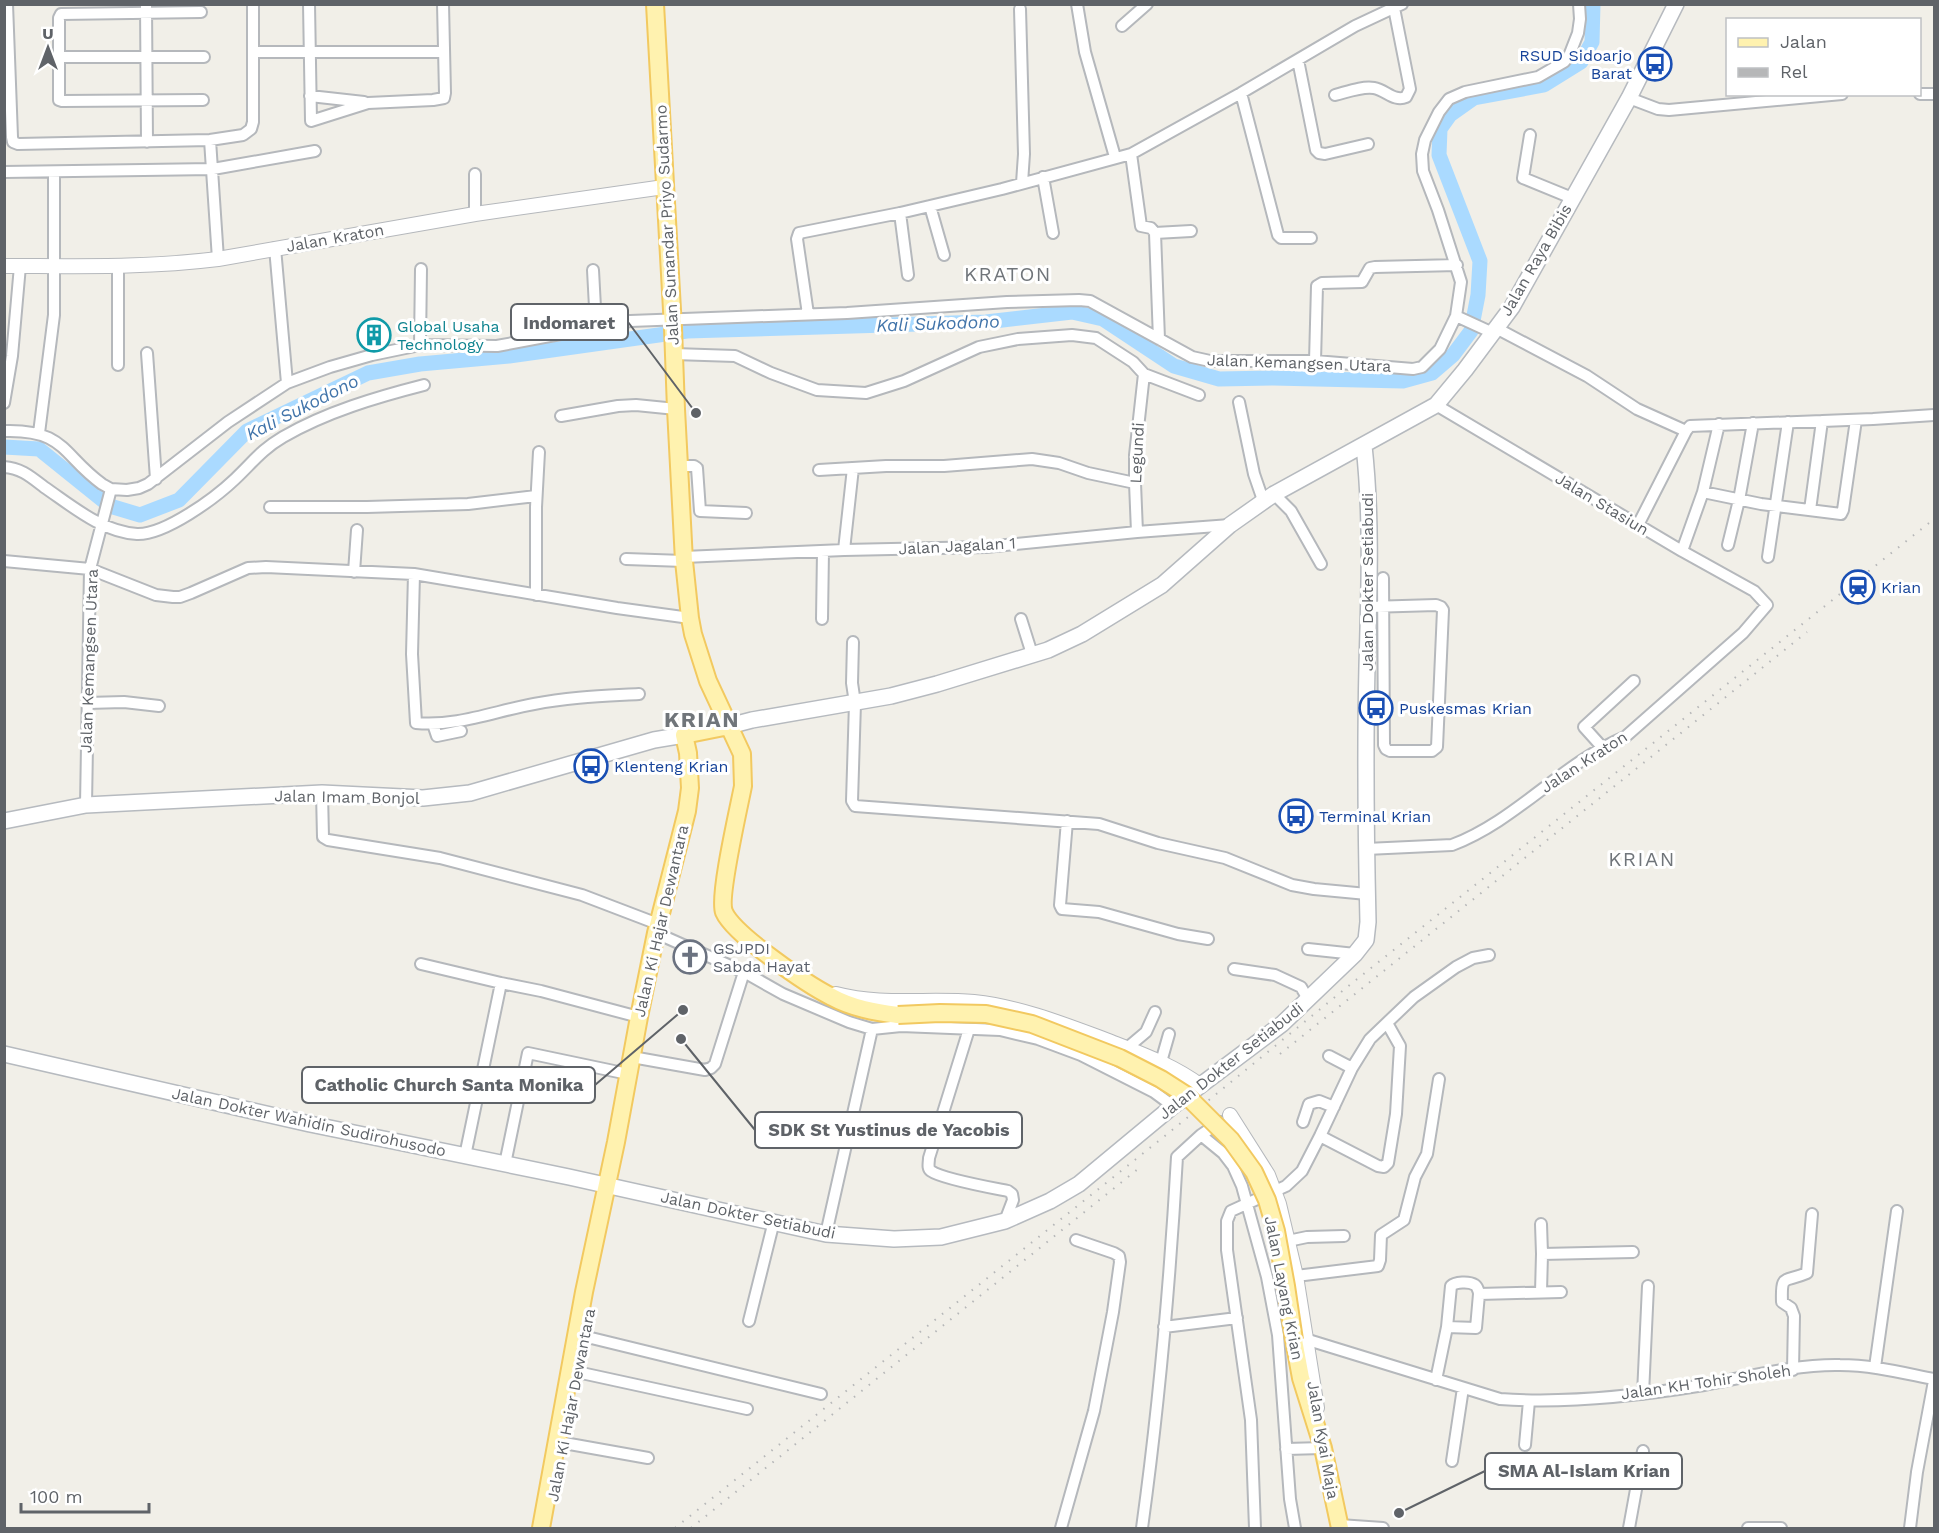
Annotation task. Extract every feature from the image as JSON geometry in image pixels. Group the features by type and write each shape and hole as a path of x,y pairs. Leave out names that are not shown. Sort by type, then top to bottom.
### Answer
{"main road":[{"name":"Jalan Sunandar Priyo Sudarmo","path":"655,4 684,559 690,618 702,662 742,754 744,777 726,878 724,912 744,936 802,978"},
{"name":"Jalan Raya Bibis","path":"729,726 891,696 1048,650 1082,634 1162,585 1230,525 1269,499 1436,405 1512,307 1629,98 1676,4"},
{"name":"Jalan Dokter Setiabudi","path":"611,1186 826,1234 894,1239 941,1237 1005,1221 1050,1202 1078,1184 1175,1105 1282,1024 1355,954 1366,940 1368,922 1366,849 1376,607 1364,446"},
{"path":"684,735 729,726"},
{"name":"Jalan Imam Bonjol","path":"4,820 86,805 322,793 423,798 470,793 643,743 684,735"},
{"name":"Jalan Ki Hajar Dewantara","path":"541,1528 584,1292 620,1156 616,1142 657,928 687,811 690,788 688,753 684,735"},
{"name":"Jalan Layang Krian","path":"802,978 832,997 875,1012 898,1015 986,1014 1032,1024 1120,1058 1186,1095 1231,1140 1254,1172 1267,1200 1300,1340 1301,1378 1321,1448"},
{"name":"Jalan Dokter Wahidin Sudirohusodo","path":"4,1054 310,1124 611,1186"},
{"name":"Jalan Ki Hajar Dewantara","path":"548,1528 611,1186"},
{"name":"Jalan Kyai Maja","path":"1321,1448 1339,1527"}],"street":[{"path":"7,4 12,137 18,144 210,140 243,135 251,129 253,122 252,4"},
{"path":"309,4 311,121 368,103"},
{"path":"310,96 368,103 442,99 445,93 443,4"},
{"path":"1077,4 1085,52 1115,157"},
{"path":"1122,26 1147,4"},
{"name":"Jalan Kemangsen Utara","path":"86,805 90,569 101,521 111,492 139,488 156,479 228,422 286,383 372,355 420,345 497,346 630,321 673,324 808,314 1079,300 1090,301 1103,307 1192,357 1210,361 1316,361 1413,369 1422,367 1440,349 1458,317 1461,282 1424,171 1422,154 1425,140 1439,112 1449,99 1465,92 1538,77 1557,67 1569,56 1578,33 1579,4"},
{"path":"808,314 797,235 930,206 1131,154 1355,26 1398,6 1410,89 1406,97 1397,98 1375,88 1361,88 1335,95"},
{"path":"146,9 147,142"},
{"path":"201,12 146,9 61,14 59,18 60,101 204,100"},
{"path":"1020,9 1024,154 1022,183"},
{"path":"253,52 443,52"},
{"path":"59,57 204,57"},
{"path":"1298,60 1316,150 1325,154 1368,144"},
{"path":"1241,93 1278,235 1281,238 1311,238"},
{"path":"1629,98 1658,109 1669,110 1820,96"},
{"path":"1530,135 1523,178 1572,198"},
{"path":"210,140 218,258"},
{"path":"4,172 213,169 315,151"},
{"path":"1131,154 1141,226 1151,228 1155,233 1159,339"},
{"path":"39,433 54,315 54,172"},
{"path":"475,174 475,214"},
{"path":"1043,177 1053,232"},
{"name":"Jalan Kraton","path":"4,266 118,267 179,263 475,214 664,187"},
{"path":"930,206 944,255"},
{"path":"900,213 908,275"},
{"path":"1155,233 1191,231"},
{"path":"275,248 286,383"},
{"path":"1316,361 1317,286 1322,283 1362,282 1370,268 1375,267 1457,265"},
{"path":"4,404 12,356 20,266"},
{"path":"118,267 118,365"},
{"path":"420,345 421,269"},
{"path":"593,270 596,326"},
{"path":"1458,317 1494,330 1587,376 1637,409 1686,431"},
{"path":"674,351 735,356 802,386 817,390 866,393 904,381 979,347 1017,339 1072,335 1096,338 1133,362 1144,374 1199,395"},
{"path":"147,353 156,479"},
{"name":"Legundi","path":"1137,532 1136,455 1144,374"},
{"path":"4,466 27,474 61,499 101,521 130,533 148,533 190,513 232,482 260,453 284,437 323,418 386,395 424,385"},
{"path":"1239,402 1254,474 1269,499 1291,511 1321,564"},
{"path":"561,416 636,405 676,410"},
{"name":"Jalan Stasiun","path":"1436,405 1682,551 1754,591 1767,605"},
{"path":"1638,525 1690,426 1935,415"},
{"path":"1702,492 1774,506 1837,515 1842,513 1856,420"},
{"path":"1810,510 1822,421"},
{"path":"1768,557 1788,422"},
{"path":"1728,545 1753,423"},
{"path":"1682,551 1702,492 1719,424"},
{"path":"4,430 39,433 54,439 111,492"},
{"path":"536,595 536,496 539,452"},
{"path":"819,470 944,466 1032,459 1059,463 1088,473 1135,483"},
{"path":"679,466 697,468 700,511 746,513"},
{"path":"844,550 853,468"},
{"path":"270,507 468,504 536,496"},
{"name":"Jalan Jagalan 1","path":"626,559 684,559 823,550 987,547 1230,525"},
{"path":"354,572 357,530"},
{"path":"822,619 823,550"},
{"path":"4,561 90,569 156,595 180,597 248,568 266,567 414,574 690,618"},
{"path":"414,574 412,654 415,721 417,723 433,728 554,701 639,694"},
{"path":"1376,607 1436,605 1443,610 1437,747 1432,751 1390,751 1384,745 1376,607 1383,578"},
{"name":"Jalan Kraton","path":"1366,849 1452,845 1464,841 1602,747 1625,737 1743,633 1767,605"},
{"path":"1021,619 1032,654"},
{"path":"853,642 852,683 855,703 852,801 854,805 1099,824 1158,843 1225,858 1292,885 1367,894"},
{"path":"1602,747 1584,727 1634,681"},
{"path":"87,703 124,702 159,706"},
{"path":"433,728 437,735 461,731"},
{"path":"322,793 324,839 440,858 582,895 657,928 783,994 849,1022 872,1029 901,1026 1042,1030 1127,1048 1188,1076 1197,1089"},
{"path":"1067,821 1060,905 1062,909 1099,912 1178,934 1208,939"},
{"path":"1308,949 1355,954"},
{"path":"1255,1528 1251,1420 1227,1250 1227,1221 1232,1211 1286,1186 1302,1171 1352,1068 1370,1039 1414,997 1456,967 1473,958 1489,955"},
{"path":"421,964 542,991 639,1017"},
{"path":"1234,969 1275,975 1301,987 1308,999"},
{"path":"632,1057 705,1070 711,1068 716,1064 744,972"},
{"path":"802,978 838,994 854,998 973,1002 1001,1006 1080,1055 1175,1105"},
{"path":"465,1156 501,983"},
{"path":"1127,1048 1146,1032 1155,1012"},
{"path":"1320,1136 1378,1166 1384,1167 1388,1162 1396,1114 1400,1046 1387,1023"},
{"path":"826,1234 872,1029"},
{"path":"969,1029 928,1167 930,1171 941,1176 1008,1191 1012,1194 1013,1200 1005,1221"},
{"path":"1161,1062 1169,1034"},
{"path":"505,1164 528,1053 628,1074"},
{"path":"1329,1056 1352,1068"},
{"path":"1296,1276 1378,1266 1381,1235 1404,1220 1414,1180 1427,1154 1439,1079"},
{"path":"1303,1122 1309,1104 1319,1101 1334,1107"},
{"path":"1142,1528 1155,1432 1172,1249 1177,1157 1230,1114 1268,1175 1271,1193 1288,1241 1296,1276 1300,1340"},
{"path":"1203,1134 1233,1166 1251,1202 1278,1335 1289,1449 1290,1499 1295,1528"},
{"path":"1875,1367 1897,1210"},
{"path":"1793,1370 1794,1316 1791,1308 1782,1302 1782,1284 1785,1280 1807,1273 1812,1215"},
{"path":"749,1321 774,1221"},
{"path":"1541,1224 1541,1292"},
{"path":"1288,1241 1307,1237 1344,1236"},
{"path":"1061,1528 1094,1411 1120,1262 1119,1256 1114,1253 1076,1240"},
{"path":"1542,1254 1634,1252"},
{"path":"1436,1380 1447,1327 1451,1286 1452,1284 1473,1284 1479,1294 1476,1328 1447,1327"},
{"path":"1643,1394 1648,1286"},
{"path":"1479,1294 1562,1292"},
{"path":"1164,1327 1237,1318"},
{"path":"583,1336 821,1394"},
{"name":"Jalan KH Tohir Sholeh","path":"1300,1340 1500,1399 1529,1401 1643,1394 1838,1365 1875,1367 1935,1380"},
{"path":"577,1372 747,1409"},
{"path":"1910,1528 1917,1472 1935,1380"},
{"path":"1452,1461 1464,1388"},
{"path":"1525,1445 1529,1401"},
{"path":"564,1443 648,1458"},
{"path":"1289,1449 1321,1448"},
{"path":"1629,1528 1644,1451"},
{"path":"1339,1527 1383,1528"},
{"path":"1748,1528 1781,1528"}],"waterway":[{"name":"Kali Sukodono","path":"4,447 39,449 110,506 140,515 179,500 247,431 368,373 420,364 509,356 687,331 986,322 1072,312 1103,319 1174,366 1219,379 1403,381 1432,373 1453,355 1471,331 1478,295 1480,261 1439,155 1440,129 1450,115 1474,98 1544,85 1581,62 1592,42 1593,4"}],"railway":[{"path":"675,1528 1934,519"},
{"path":"1280,1054 1807,632"},
{"path":"691,1528 1138,1169"}],"place":[{"name":"RSUD Sidoarjo Barat","path":"1655,64"},
{"name":"Global Usaha Technology","path":"374,335"},
{"name":"Indomaret","path":"696,413"},
{"name":"Krian","path":"1858,587"},
{"name":"Puskesmas Krian","path":"1376,708"},
{"name":"Klenteng Krian","path":"591,766"},
{"name":"Terminal Krian","path":"1296,816"},
{"name":"GSJPDI Sabda Hayat","path":"690,957"},
{"name":"Catholic Church Santa Monika","path":"683,1010"},
{"name":"SDK St Yustinus de Yacobis","path":"681,1039"},
{"name":"SMA Al-Islam Krian","path":"1399,1513"}],"district":[{"name":"KRATON","path":"1008,274"},
{"name":"KRIAN","path":"702,719"},
{"name":"KRIAN","path":"1642,859"}]}
